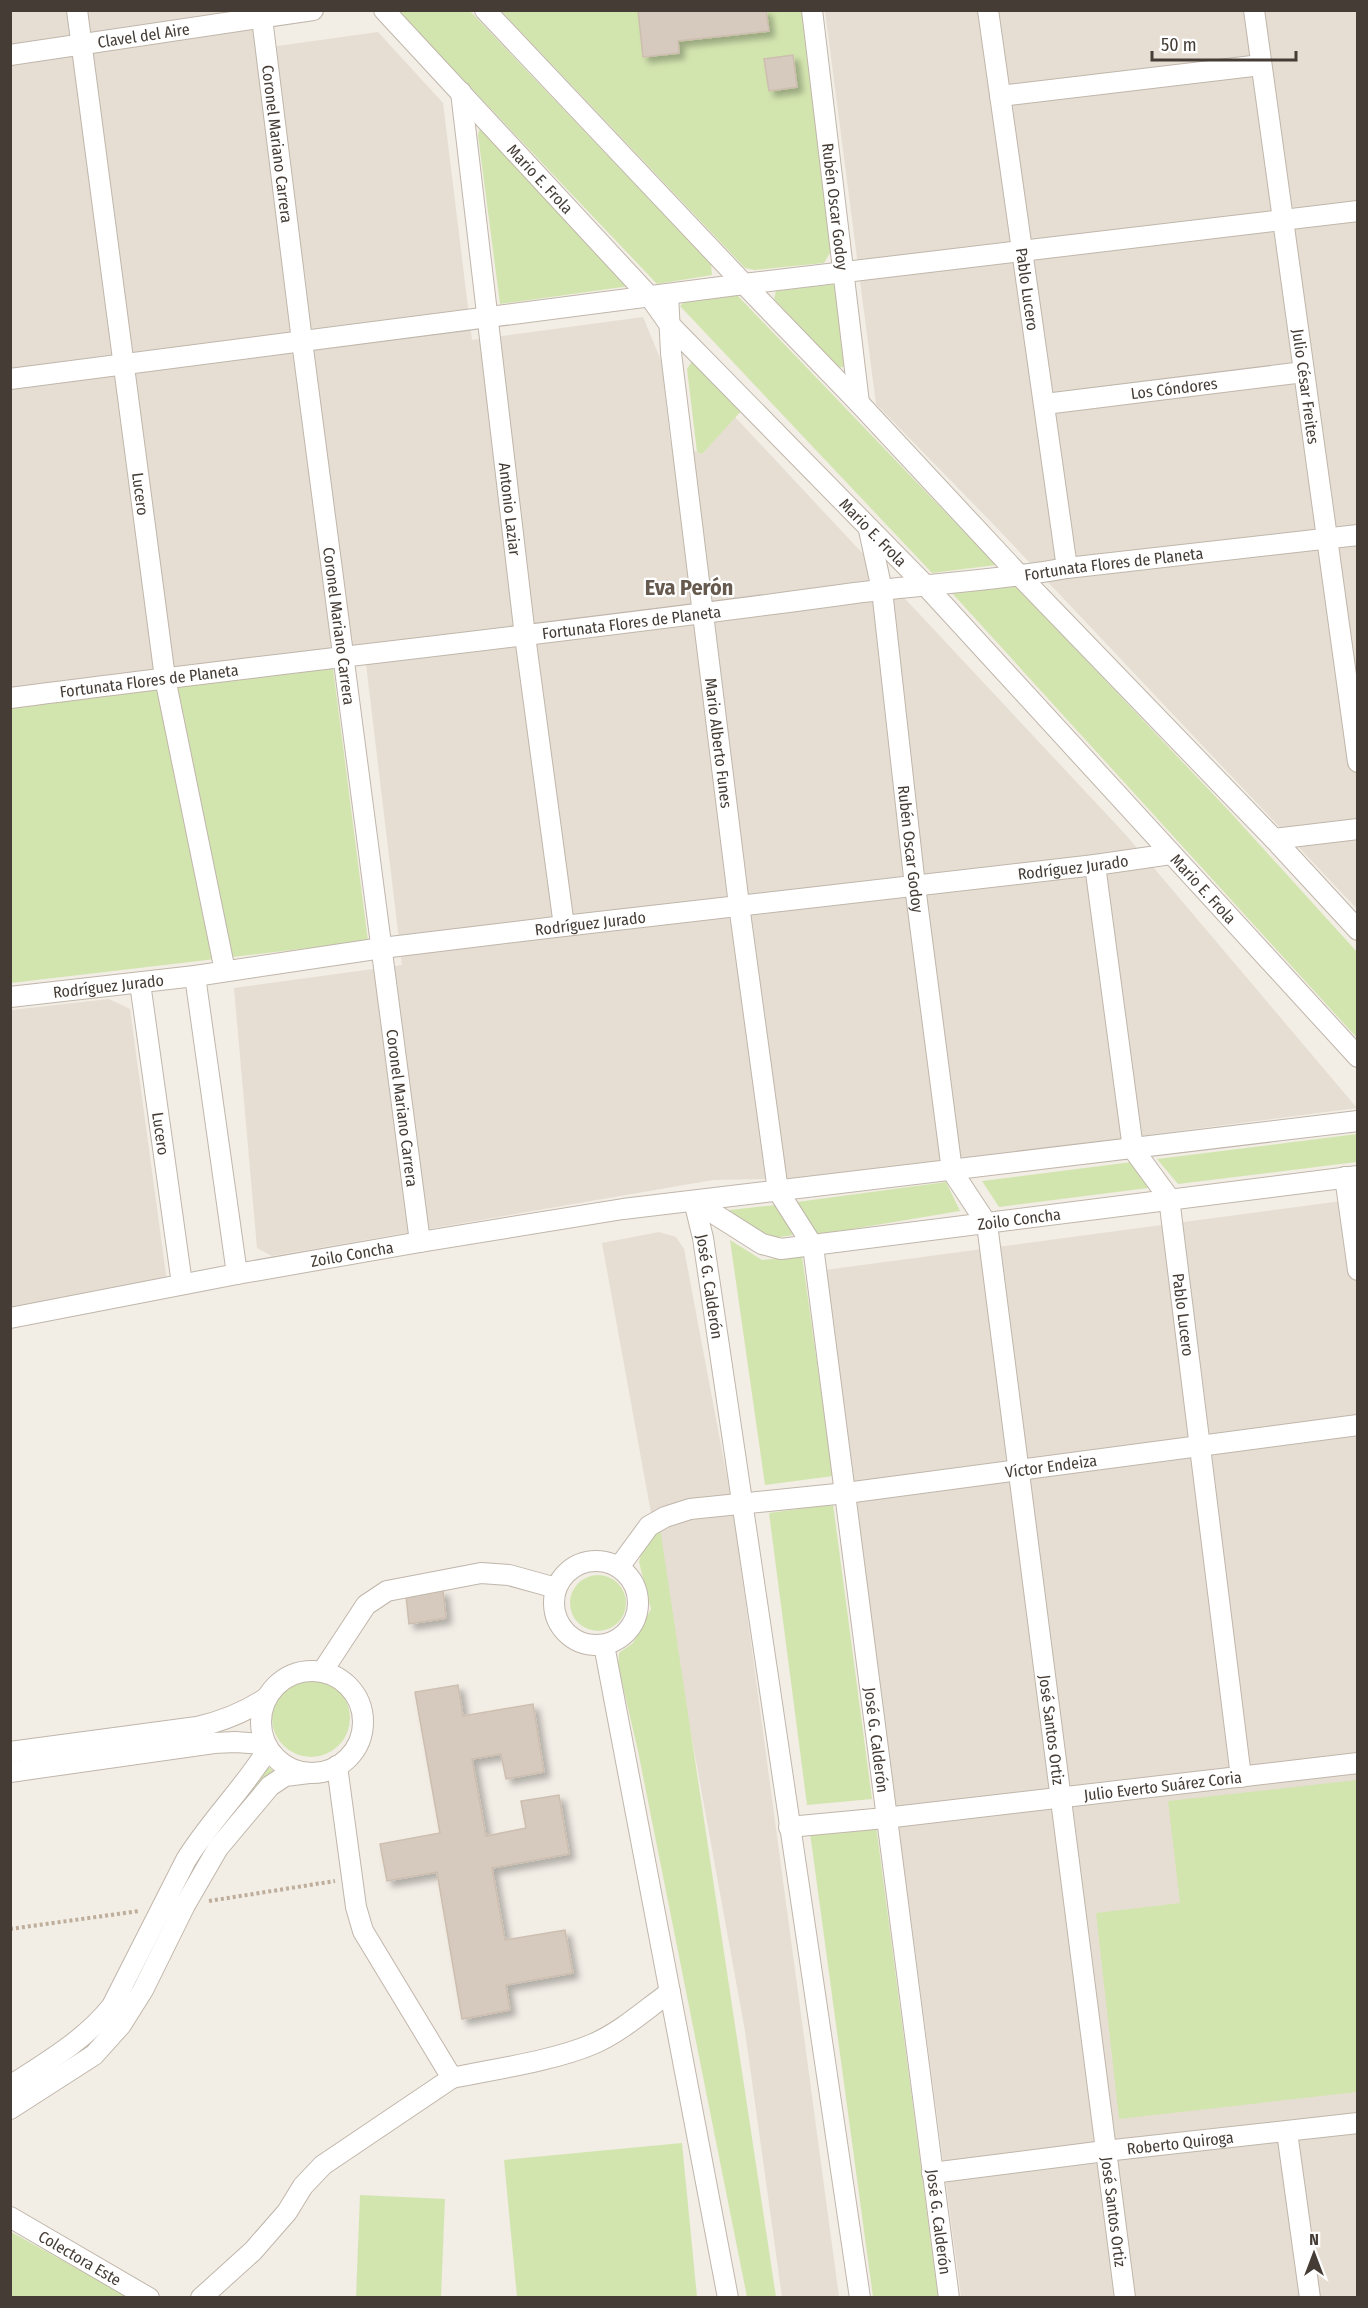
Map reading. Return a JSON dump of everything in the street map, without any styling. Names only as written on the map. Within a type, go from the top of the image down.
[{"type":"street","name":"Lucero","points":[[77,10],[165,678],[225,971]]},
{"type":"street","name":"Clavel del Aire","points":[[10,55],[82,46],[262,14],[313,10]]},
{"type":"street","name":"Mario E. Frola","points":[[384,10],[659,295],[669,324],[927,587],[1358,1057]]},
{"type":"street","points":[[485,10],[859,403],[1021,577],[1274,838],[1358,930]]},
{"type":"street","name":"Rubén Oscar Godoy","points":[[812,10],[859,403]]},
{"type":"street","name":"Pablo Lucero","points":[[988,10],[1067,568]]},
{"type":"street","name":"Julio César Freites","points":[[1254,10],[1358,762]]},
{"type":"street","name":"Coronel Mariano Carrera","points":[[262,14],[302,341],[420,1242]]},
{"type":"street","points":[[1000,96],[1261,65]]},
{"type":"street","name":"Antonio Laziar","points":[[461,92],[525,636],[564,926]]},
{"type":"street","points":[[10,379],[744,284],[1358,211]]},
{"type":"street","name":"Mario Alberto Funes","points":[[669,324],[702,614],[778,1191]]},
{"type":"street","name":"Los Cóndores","points":[[1045,404],[1304,372]]},
{"type":"street","name":"Rubén Oscar Godoy","points":[[869,530],[882,590],[915,886],[952,1171]]},
{"type":"street","name":"Fortunata Flores de Planeta","points":[[10,698],[165,678],[344,659],[882,590],[1021,577],[1067,568],[1358,535]]},
{"type":"street","points":[[1274,838],[1358,829]]},
{"type":"street","name":"Rodríguez Jurado","points":[[10,998],[195,976],[382,948],[1095,865],[1171,854]]},
{"type":"street","name":"Pablo Lucero","points":[[1095,865],[1133,1149],[1169,1198],[1240,1777]]},
{"type":"street","points":[[195,976],[237,1274]]},
{"type":"street","name":"Lucero","points":[[140,983],[182,1284]]},
{"type":"street","name":"Zoilo Concha","points":[[10,1318],[237,1274],[623,1209],[1358,1121]]},
{"type":"street","name":"José Santos Ortiz","points":[[952,1171],[987,1224],[1125,2298]]},
{"type":"street","points":[[1351,1176],[1358,1270]]},
{"type":"street","name":"Zoilo Concha","points":[[694,1202],[762,1244],[781,1249],[1351,1176]]},
{"type":"street","name":"José G. Calderón","points":[[778,1191],[813,1246],[846,1493],[885,1818],[949,2298]]},
{"type":"street","name":"José G. Calderón","points":[[694,1202],[703,1238],[744,1502],[789,1827],[860,2298]]},
{"type":"street","name":"Víctor Endeiza","points":[[620,1567],[649,1526],[665,1517],[690,1509],[846,1493],[1019,1468],[1358,1425]]},
{"type":"street","points":[[596,1560],[620,1567],[636,1586],[639,1599],[634,1623],[626,1634],[604,1645],[579,1642],[568,1635],[560,1625],[554,1607],[556,1588],[562,1577],[571,1568],[596,1560]]},
{"type":"street","points":[[322,1672],[366,1605],[387,1591],[481,1573],[509,1575],[556,1588]]},
{"type":"street","points":[[604,1645],[728,2298]]},
{"type":"street","points":[[10,1752],[196,1727],[222,1721],[246,1711],[266,1698],[284,1679],[309,1671],[322,1672],[336,1677],[349,1687],[357,1699],[362,1714],[362,1729],[357,1744],[349,1756],[337,1766],[319,1772],[285,1776],[270,1786],[218,1848],[121,2025],[94,2055],[10,2109]]},
{"type":"street","points":[[266,1698],[261,1721],[267,1746],[286,1766],[309,1773]]},
{"type":"street","points":[[10,1772],[214,1743],[236,1742],[267,1746]]},
{"type":"street","points":[[10,2086],[74,2043],[97,2024],[112,2006],[186,1860],[198,1841],[251,1776],[267,1746]]},
{"type":"street","name":"Julio Everto Suárez Coria","points":[[789,1827],[1358,1763]]},
{"type":"street","points":[[337,1766],[356,1907],[363,1931],[452,2078]]},
{"type":"street","points":[[201,2298],[253,2251],[287,2212],[303,2186],[323,2165],[452,2078],[563,2054],[592,2044],[617,2031],[670,1992]]},
{"type":"street","name":"Roberto Quiroga","points":[[932,2173],[1358,2123]]},
{"type":"street","points":[[1287,2132],[1310,2298]]},
{"type":"street","name":"Colectora Este","points":[[10,2217],[149,2298]]},
{"type":"shaded area","points":[[10,11],[252,11],[256,49],[378,32],[443,103],[472,340],[643,317],[662,363],[670,440],[702,454],[735,417],[1126,835],[1357,1108],[811,1178],[713,1180],[272,1256],[257,1248],[234,988],[402,965],[364,647],[13,688],[10,672]]},
{"type":"shaded area","points":[[825,11],[1357,11],[1357,909],[995,526],[876,404]]},
{"type":"shaded area","points":[[109,999],[130,1009],[167,1282],[11,1308],[11,1010]]},
{"type":"shaded area","points":[[1357,1199],[1357,2297],[961,2297],[825,1270]]},
{"type":"shaded area","points":[[659,1232],[676,1237],[684,1249],[733,1509],[839,2297],[782,2297],[745,2031],[602,1243]]},
{"type":"green space","points":[[398,11],[470,11],[711,264],[712,275],[657,284]]},
{"type":"green space","points":[[501,11],[802,11],[831,251],[824,263],[755,270],[745,268]]},
{"type":"green space","points":[[480,128],[630,286],[500,304],[478,135]]},
{"type":"green space","points":[[836,284],[846,366],[839,368],[774,299],[776,291]]},
{"type":"green space","points":[[737,295],[996,565],[932,573],[680,306],[685,301]]},
{"type":"green space","points":[[694,358],[744,408],[702,454],[697,452],[687,369]]},
{"type":"green space","points":[[1015,585],[1230,812],[1357,952],[1357,1038],[951,592]]},
{"type":"green space","points":[[333,668],[368,941],[11,983],[10,703]]},
{"type":"green space","points":[[1357,1134],[1357,1162],[1178,1184],[1157,1159]]},
{"type":"green space","points":[[1132,1162],[1148,1188],[999,1207],[982,1181]]},
{"type":"green space","points":[[946,1182],[960,1211],[816,1235],[797,1202]]},
{"type":"green space","points":[[776,1205],[793,1235],[774,1238],[757,1232],[729,1210]]},
{"type":"green space","points":[[730,1240],[762,1260],[802,1256],[833,1476],[765,1485]]},
{"type":"green space","points":[[833,1504],[872,1799],[807,1805],[769,1513]]},
{"type":"green space","points":[[660,1528],[776,2297],[747,2297],[638,1751],[618,1665],[619,1653],[633,1643],[651,1609],[639,1562],[643,1547]]},
{"type":"green space","points":[[593,1575],[603,1575],[618,1583],[624,1592],[626,1603],[624,1614],[618,1623],[603,1631],[593,1631],[582,1626],[575,1619],[570,1608],[570,1598],[575,1587],[582,1580]]},
{"type":"green space","points":[[303,1679],[319,1679],[333,1685],[344,1696],[350,1710],[350,1726],[344,1740],[333,1751],[319,1757],[303,1757],[289,1751],[278,1740],[272,1726],[272,1710],[278,1696],[289,1685]]},
{"type":"green space","points":[[266,1765],[276,1773],[122,2012],[89,2046],[11,2101],[11,2096],[59,2064],[165,1917],[201,1852]]},
{"type":"green space","points":[[1357,1780],[1357,2092],[1119,2119],[1096,1913],[1180,1903],[1168,1801]]},
{"type":"green space","points":[[876,1825],[938,2297],[873,2297],[810,1833]]},
{"type":"green space","points":[[682,2143],[697,2297],[517,2297],[504,2160]]},
{"type":"green space","points":[[360,2195],[445,2199],[441,2297],[356,2297]]},
{"type":"green space","points":[[11,2232],[129,2297],[11,2297]]},
{"type":"building","points":[[638,10],[766,10],[769,31],[678,41],[679,53],[643,57]]},
{"type":"building","points":[[793,55],[797,87],[769,91],[764,59]]},
{"type":"building","points":[[443,1590],[446,1618],[409,1624],[406,1596]]},
{"type":"building","points":[[458,1685],[463,1716],[533,1704],[544,1772],[506,1779],[501,1754],[472,1759],[486,1836],[526,1828],[521,1801],[559,1795],[569,1854],[492,1868],[505,1940],[565,1930],[573,1973],[506,1985],[510,2010],[462,2019],[437,1872],[387,1881],[380,1844],[440,1833],[415,1692]]},
{"type":"district","name":"Eva Perón","points":[[689,587]]}]
